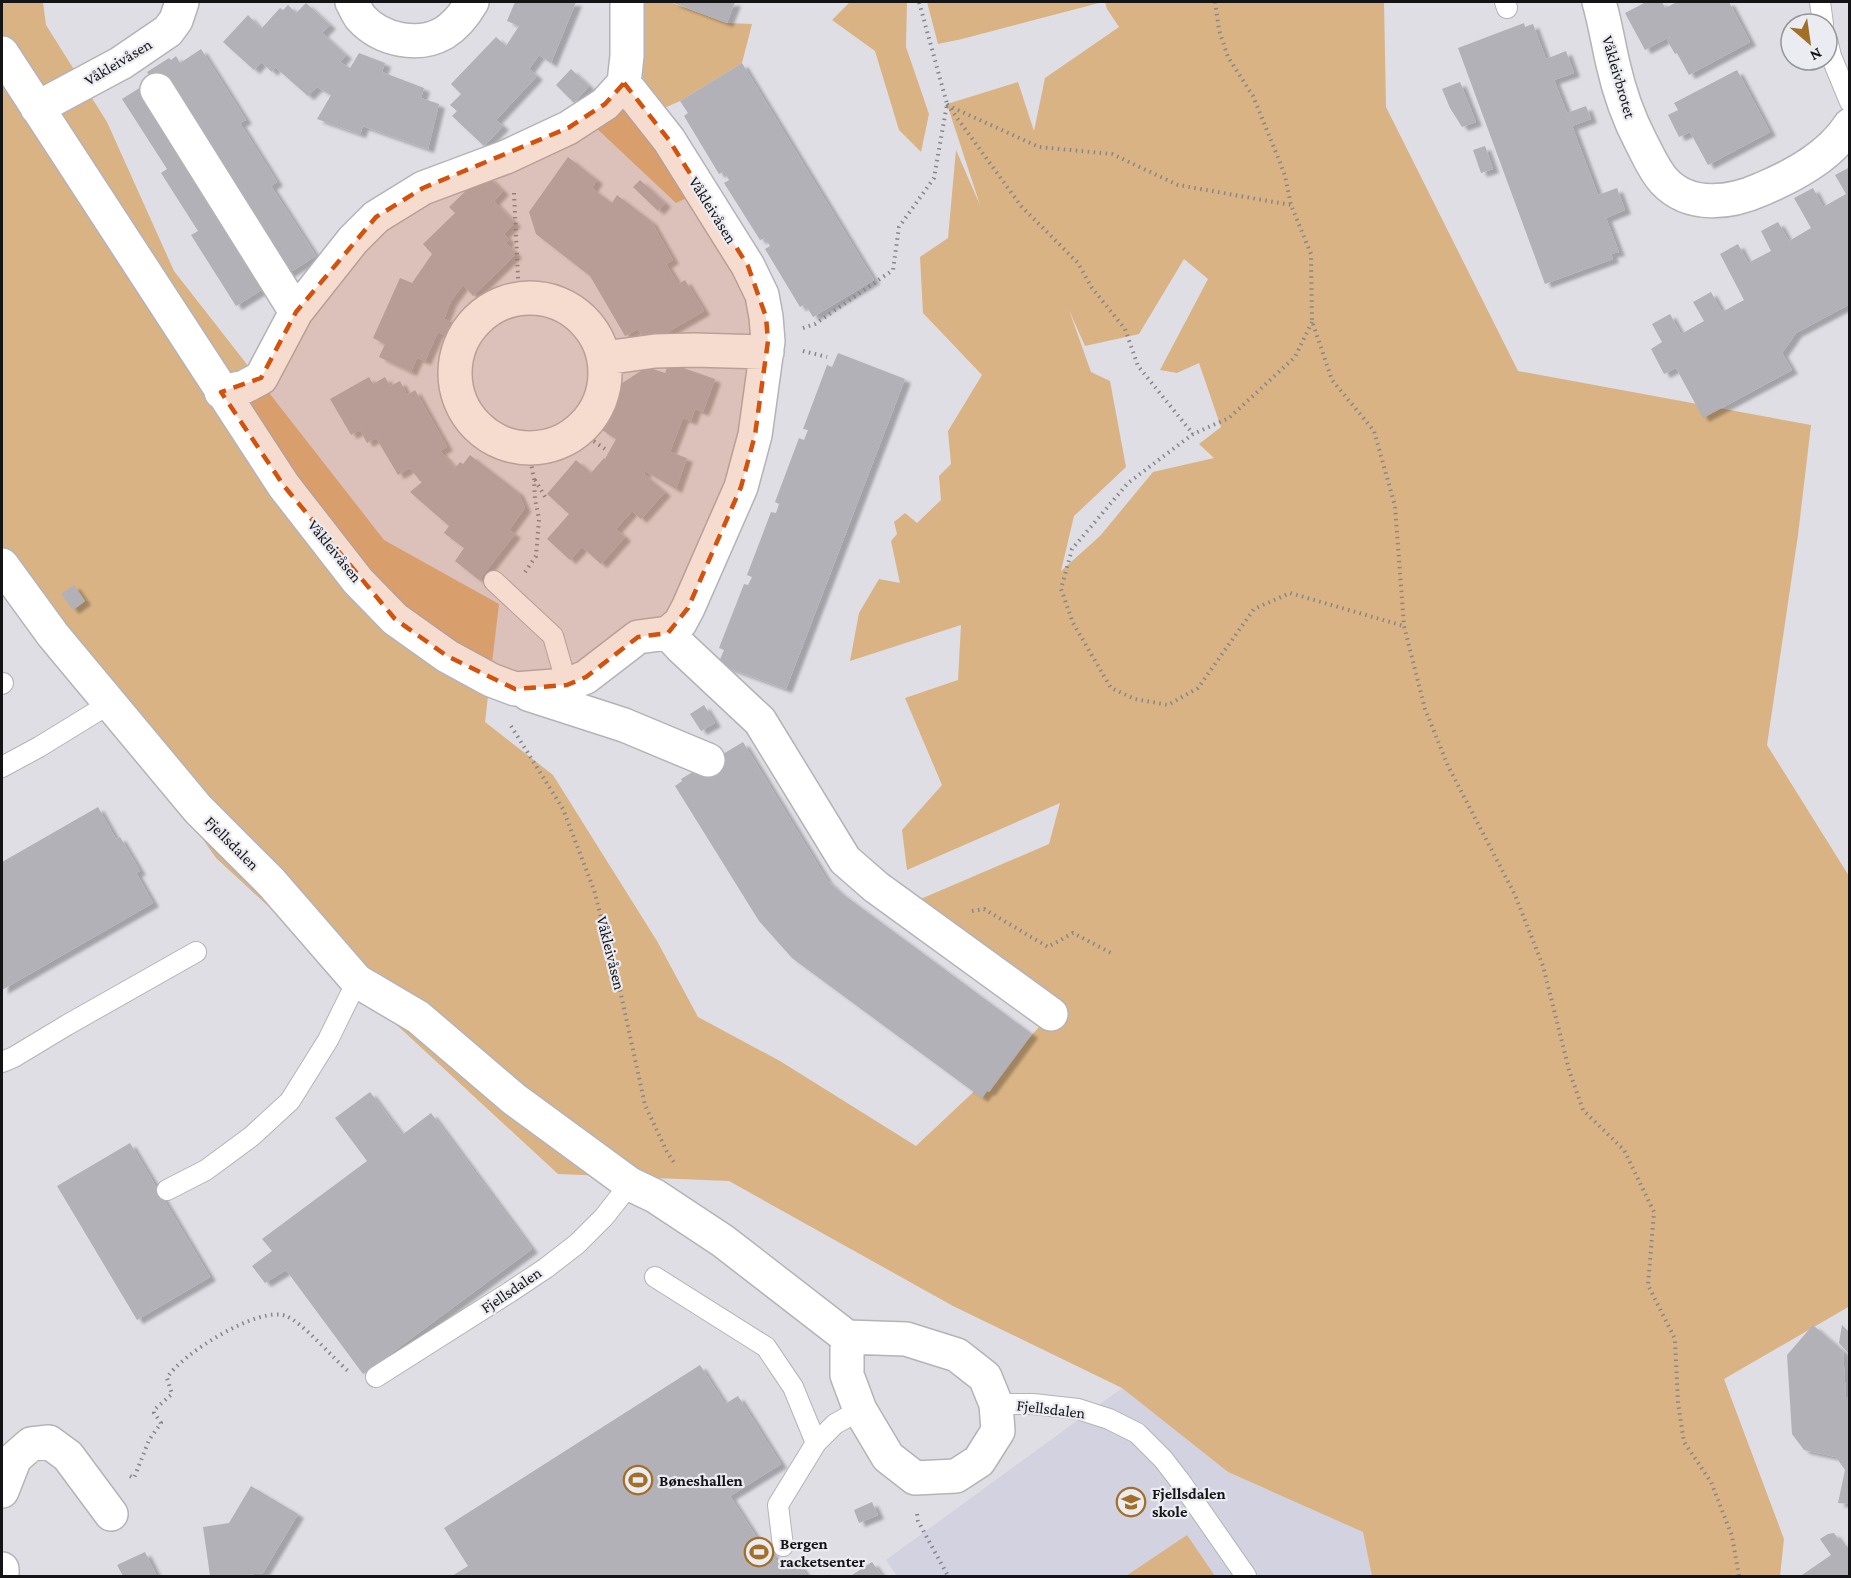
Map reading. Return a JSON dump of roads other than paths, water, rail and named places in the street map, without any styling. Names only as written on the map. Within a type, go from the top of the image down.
[{"type":"street","name":"Våkleivåsen","points":[[37,108],[121,63],[168,31],[176,20],[182,2]]},
{"type":"street","points":[[352,2],[361,18],[379,32],[400,39],[423,40],[443,33],[460,20],[472,2]]},
{"type":"street","points":[[221,392],[244,387],[261,378],[296,312],[353,240],[376,217],[423,188],[512,154],[568,128],[605,104],[624,83],[627,56],[627,2]]},
{"type":"street","name":"Våkleivbrotet","points":[[1599,2],[1624,104],[1652,162],[1665,182],[1681,193],[1697,200],[1721,202],[1750,195],[1789,177],[1822,155],[1850,124]]},
{"type":"street","name":"Våkleivåsen","points":[[2,53],[284,486],[358,581],[395,619],[447,656],[491,680],[624,725],[708,760]]},
{"type":"street","name":"Våkleivåsen","points":[[515,689],[567,685],[586,677],[638,637],[668,633],[680,623],[741,487],[755,435],[767,346],[766,317],[762,295],[748,266],[669,140],[624,83]]},
{"type":"street","points":[[157,90],[296,312]]},
{"type":"street","points":[[519,297],[538,297],[557,302],[574,311],[589,324],[599,340],[605,358],[606,378],[602,398],[593,416],[592,440],[564,441],[546,447],[531,464],[482,431],[466,412],[456,390],[455,364],[461,341],[475,320],[495,305],[519,297]]},
{"type":"street","points":[[605,358],[655,351],[767,346]]},
{"type":"street","name":"Fjellsdalen","points":[[2,565],[53,635],[198,809],[271,882],[357,981],[418,1017],[514,1099],[630,1184],[655,1196],[723,1241],[847,1337],[906,1339],[957,1355],[985,1377],[996,1404],[998,1431],[979,1461],[956,1476],[915,1478],[888,1457],[860,1410]]},
{"type":"street","points":[[668,633],[760,721],[845,860],[876,887],[1051,1014]]},
{"type":"street","points":[[847,1337],[847,1375],[860,1410]]},
{"type":"street","points":[[2,1491],[15,1458],[31,1444],[49,1442],[68,1456],[111,1514]]},
{"type":"street","points":[[2,1569],[3,1576]]},
{"type":"lane","points":[[1838,72],[1850,102]]},
{"type":"lane","points":[[501,587],[554,636],[567,685]]},
{"type":"lane","points":[[2,767],[109,704]]},
{"type":"lane","points":[[2,1062],[196,952]]},
{"type":"lane","points":[[167,1190],[206,1170],[252,1136],[290,1101],[328,1040],[357,981]]},
{"type":"lane","name":"Fjellsdalen","points":[[376,1377],[546,1268],[577,1244],[604,1217],[630,1184]]},
{"type":"lane","points":[[655,1277],[766,1347],[792,1387],[816,1443]]},
{"type":"lane","name":"Fjellsdalen","points":[[996,1404],[1033,1404],[1078,1409],[1109,1419],[1137,1433],[1163,1459],[1180,1481],[1246,1576]]},
{"type":"lane","points":[[783,1546],[778,1505],[816,1443],[835,1424],[860,1410]]},
{"type":"place","name":"Bøneshallen","points":[[638,1480]]},
{"type":"place","name":"Fjellsdalen skole","points":[[1131,1502]]},
{"type":"place","name":"Bergen racketsenter","points":[[759,1552]]}]
